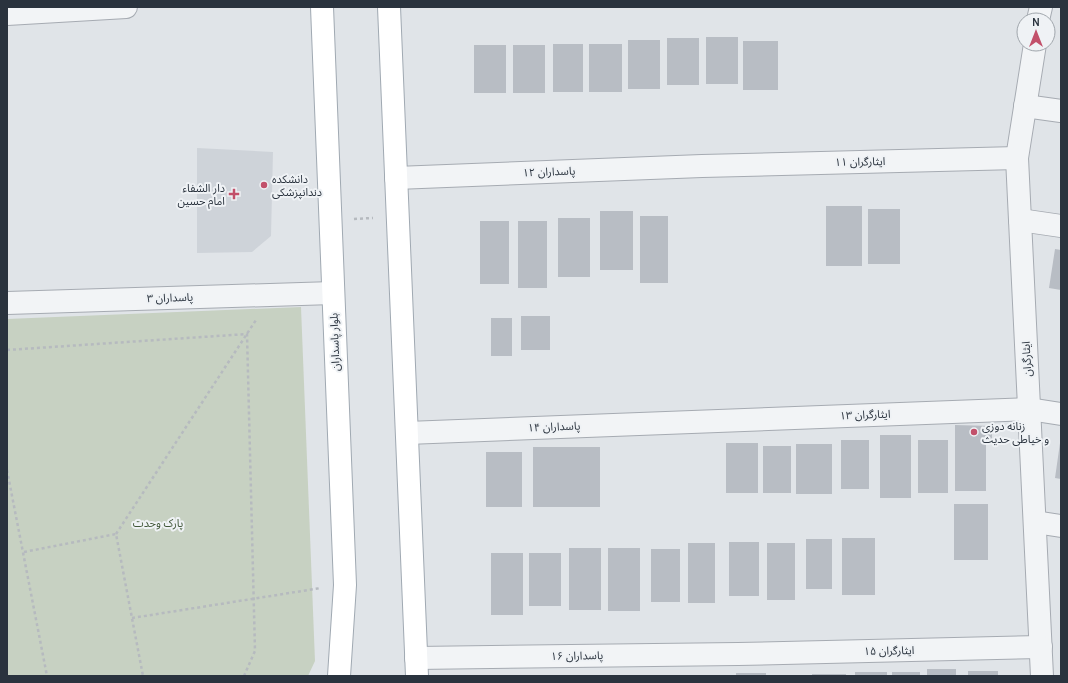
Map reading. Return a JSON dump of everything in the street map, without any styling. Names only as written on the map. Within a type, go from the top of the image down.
[{"type":"main road","name":"بلوار پاسداران","points":[[322,7],[345,585],[339,675]]},
{"type":"main road","points":[[389,7],[417,670]]},
{"type":"street","points":[[7,14],[126,7]]},
{"type":"street","name":"ایثارگران","points":[[1034,52],[1017,158],[1042,676]]},
{"type":"street","points":[[1025,106],[1061,111]]},
{"type":"street","name":"ایثارگران ۱۱","points":[[702,166],[1017,158]]},
{"type":"street","name":"پاسداران ۱۲","points":[[396,178],[702,166]]},
{"type":"street","points":[[1020,220],[1061,226]]},
{"type":"street","name":"پاسداران ۳","points":[[7,303],[333,293]]},
{"type":"street","name":"ایثارگران ۱۳","points":[[701,422],[1029,409],[1061,414]]},
{"type":"street","name":"پاسداران ۱۴","points":[[407,433],[701,422]]},
{"type":"street","points":[[1035,522],[1061,526]]},
{"type":"street","name":"ایثارگران ۱۵","points":[[738,654],[1041,647]]},
{"type":"street","name":"پاسداران ۱۶","points":[[417,670],[738,654]]},
{"type":"path","points":[[330,220],[398,218]]},
{"type":"path","points":[[143,676],[116,534],[272,294]]},
{"type":"path","points":[[7,350],[247,334]]},
{"type":"path","points":[[244,676],[255,651],[247,334]]},
{"type":"path","points":[[7,470],[47,676]]},
{"type":"path","points":[[24,552],[116,534]]},
{"type":"path","points":[[132,618],[345,585]]},
{"type":"shaded area","name":"دار الشفاء امام حسین","points":[[197,148],[273,152],[271,236],[252,252],[197,253]]},
{"type":"green space","name":"پارک وحدت","points":[[301,307],[315,661],[308,676],[7,676],[7,319]]},
{"type":"building","points":[[706,37],[738,37],[738,84],[706,84]]},
{"type":"building","points":[[667,38],[699,38],[699,85],[667,85]]},
{"type":"building","points":[[628,40],[660,40],[660,89],[628,89]]},
{"type":"building","points":[[743,41],[778,41],[778,90],[743,90]]},
{"type":"building","points":[[553,44],[583,44],[583,92],[553,92]]},
{"type":"building","points":[[589,44],[622,44],[622,92],[589,92]]},
{"type":"building","points":[[474,45],[506,45],[506,93],[474,93]]},
{"type":"building","points":[[513,45],[545,45],[545,93],[513,93]]},
{"type":"building","points":[[826,206],[862,206],[862,266],[826,266]]},
{"type":"building","points":[[868,209],[900,209],[900,264],[868,264]]},
{"type":"building","points":[[600,211],[633,211],[633,270],[600,270]]},
{"type":"building","points":[[640,216],[668,216],[668,283],[640,283]]},
{"type":"building","points":[[558,218],[590,218],[590,277],[558,277]]},
{"type":"building","points":[[480,221],[509,221],[509,284],[480,284]]},
{"type":"building","points":[[518,221],[547,221],[547,288],[518,288]]},
{"type":"building","points":[[1055,249],[1061,250],[1061,290],[1049,288]]},
{"type":"building","points":[[521,316],[550,316],[550,350],[521,350]]},
{"type":"building","points":[[491,318],[512,318],[512,356],[491,356]]},
{"type":"building","points":[[955,425],[992,426],[992,440],[986,440],[986,491],[955,491]]},
{"type":"building","points":[[880,435],[911,435],[911,498],[880,498]]},
{"type":"building","points":[[841,440],[869,440],[869,489],[841,489]]},
{"type":"building","points":[[918,440],[948,440],[948,493],[918,493]]},
{"type":"building","points":[[726,443],[758,443],[758,493],[726,493]]},
{"type":"building","points":[[1061,443],[1061,479],[1055,478]]},
{"type":"building","points":[[796,444],[832,444],[832,494],[796,494]]},
{"type":"building","points":[[763,446],[791,446],[791,493],[763,493]]},
{"type":"building","points":[[533,447],[600,447],[600,507],[533,507]]},
{"type":"building","points":[[486,452],[522,452],[522,507],[486,507]]},
{"type":"building","points":[[954,504],[988,504],[988,560],[954,560]]},
{"type":"building","points":[[842,538],[875,538],[875,595],[842,595]]},
{"type":"building","points":[[806,539],[832,539],[832,589],[806,589]]},
{"type":"building","points":[[729,542],[759,542],[759,596],[729,596]]},
{"type":"building","points":[[688,543],[715,543],[715,603],[688,603]]},
{"type":"building","points":[[767,543],[795,543],[795,600],[767,600]]},
{"type":"building","points":[[569,548],[601,548],[601,610],[569,610]]},
{"type":"building","points":[[608,548],[640,548],[640,611],[608,611]]},
{"type":"building","points":[[651,549],[680,549],[680,602],[651,602]]},
{"type":"building","points":[[491,553],[523,553],[523,615],[491,615]]},
{"type":"building","points":[[529,553],[561,553],[561,606],[529,606]]},
{"type":"building","points":[[927,669],[956,669],[956,676],[927,676]]},
{"type":"building","points":[[968,671],[998,671],[998,676],[968,676]]},
{"type":"building","points":[[855,672],[887,672],[887,676],[855,676]]},
{"type":"building","points":[[892,672],[920,672],[920,676],[892,676]]},
{"type":"building","points":[[736,673],[766,673],[766,676],[736,676]]},
{"type":"building","points":[[812,674],[846,674],[846,676],[812,676]]},
{"type":"place","name":"دانشکده دندانپزشکی","points":[[264,185]]},
{"type":"place","name":"دار الشفاء امام حسین","points":[[234,194]]},
{"type":"place","name":"زنانه دوزی و خیاطی حدیث","points":[[974,432]]}]
